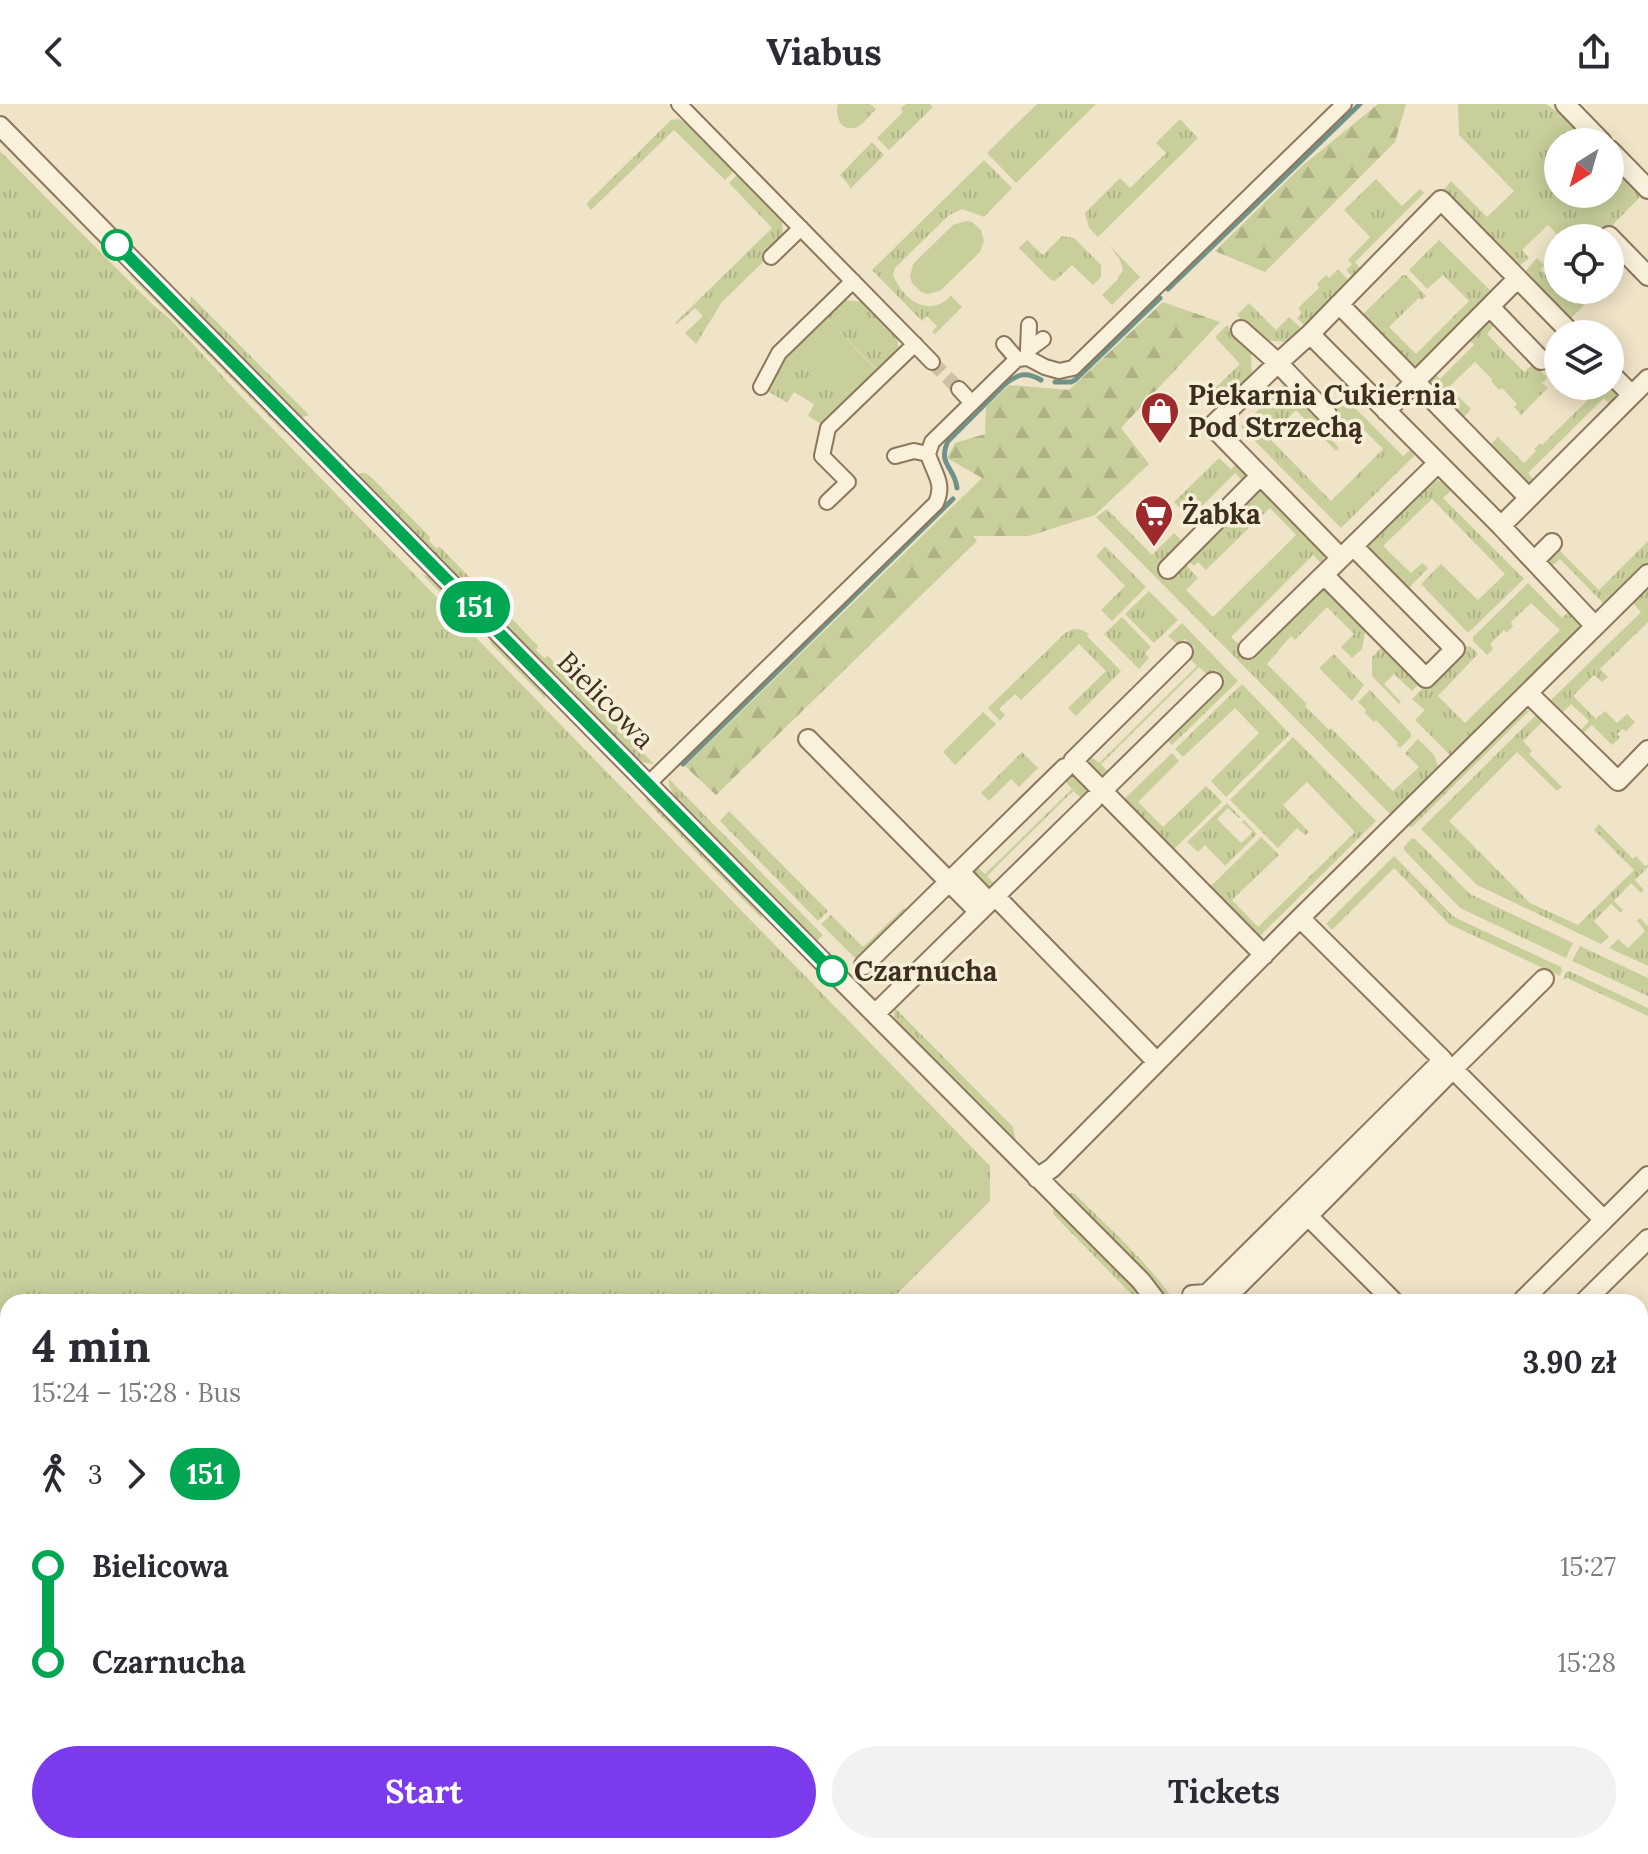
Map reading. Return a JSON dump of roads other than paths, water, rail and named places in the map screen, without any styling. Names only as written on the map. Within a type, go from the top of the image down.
[{"type":"street","points":[[679,104],[932,362]]},
{"type":"street","points":[[1004,344],[1045,367],[1059,371],[1073,368],[1344,104]]},
{"type":"street","points":[[1565,104],[1588,128]]},
{"type":"street","name":"Bielicowa","points":[[0,126],[1037,1178]]},
{"type":"street","points":[[1624,164],[1648,189]]},
{"type":"street","points":[[1324,575],[1426,678],[1455,649],[1260,476],[1212,426],[1310,334],[1441,200],[1558,320]]},
{"type":"street","points":[[771,257],[801,228]]},
{"type":"street","points":[[1624,251],[1648,276]]},
{"type":"street","points":[[1386,411],[1517,279]]},
{"type":"street","points":[[761,387],[779,353],[853,281]]},
{"type":"street","points":[[1339,304],[1529,498]]},
{"type":"street","points":[[1490,307],[1541,360]]},
{"type":"street","points":[[1024,356],[1029,325]]},
{"type":"street","points":[[1241,330],[1327,414]]},
{"type":"street","points":[[1310,334],[1501,526],[1595,626]]},
{"type":"street","points":[[649,783],[936,503],[941,492],[928,454],[932,442],[1043,339]]},
{"type":"street","points":[[827,502],[848,482],[822,456],[828,428],[915,344]]},
{"type":"street","points":[[959,389],[972,403]]},
{"type":"street","points":[[1501,526],[1641,392]]},
{"type":"street","points":[[895,456],[914,451],[928,454]]},
{"type":"street","points":[[1248,649],[1438,463]]},
{"type":"street","points":[[1168,569],[1260,476]]},
{"type":"street","points":[[1534,561],[1552,543]]},
{"type":"street","points":[[1151,1294],[1037,1178],[1052,1168],[1648,574]]},
{"type":"street","points":[[1183,652],[1073,761],[1098,795],[1264,955]]},
{"type":"street","points":[[875,1014],[1213,682]]},
{"type":"street","points":[[1528,693],[1618,781],[1648,750]]},
{"type":"street","points":[[808,739],[1157,1062]]},
{"type":"street","points":[[864,965],[913,909],[955,877],[1065,768]]},
{"type":"street","points":[[1207,1294],[1443,1060],[1300,918]]},
{"type":"street","points":[[1230,1294],[1544,979]]},
{"type":"street","points":[[1453,1069],[1604,1220]]},
{"type":"street","points":[[1530,1294],[1648,1176]]},
{"type":"street","points":[[1308,1216],[1386,1294]]},
{"type":"street","points":[[1592,1294],[1648,1239]]},
{"type":"waterway","points":[[1168,289],[1360,104]]},
{"type":"waterway","points":[[1055,382],[1075,380],[1160,298]]},
{"type":"waterway","points":[[957,488],[944,456],[948,441],[1005,384],[1026,375],[1041,380]]},
{"type":"waterway","points":[[683,764],[953,499]]},
{"type":"tunnel","points":[[932,362],[959,389]]},
{"type":"place","name":"Piekarnia Cukiernia Pod Strzechą","points":[[1160,445]]},
{"type":"place","name":"Żabka","points":[[1154,548]]},
{"type":"place","name":"Czarnucha","points":[[832,971]]}]
